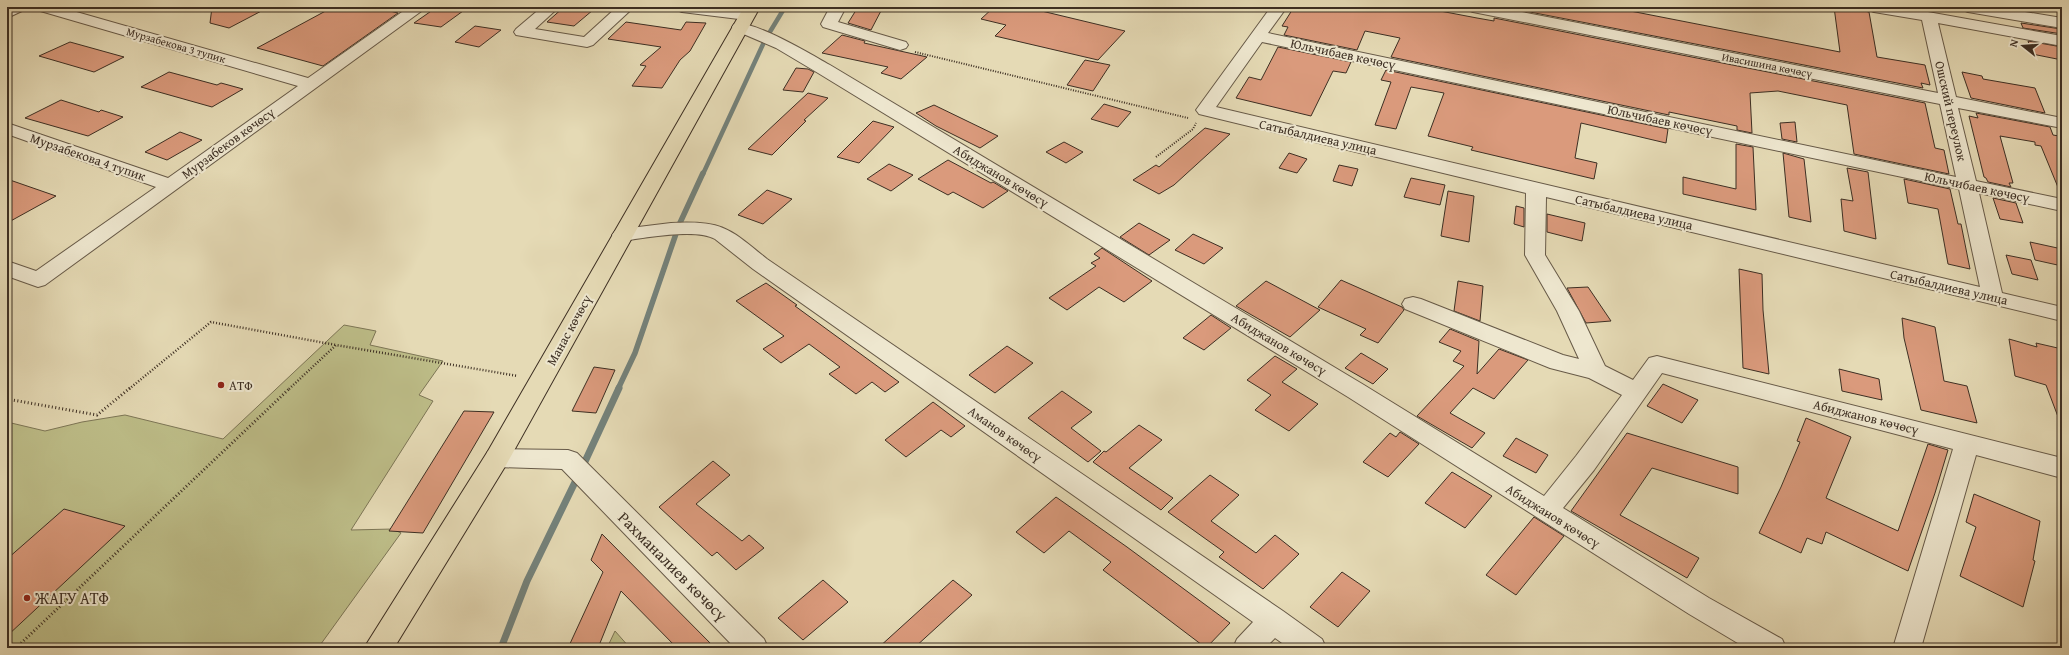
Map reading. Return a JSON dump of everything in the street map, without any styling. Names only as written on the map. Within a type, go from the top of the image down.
[{"type":"main road","name":"Манас көчөсү","points":[[378,648],[497,458],[622,235],[748,20]]},
{"type":"street","points":[[7,13],[19,7]]},
{"type":"street","name":"Мурзабекова 3 тупик","points":[[42,7],[310,84]]},
{"type":"street","name":"Мурзабеков көчөсү","points":[[7,268],[38,280],[419,7]]},
{"type":"street","points":[[551,7],[522,32],[586,42],[626,7]]},
{"type":"street","name":"Абиджанов көчөсү","points":[[682,7],[748,20],[782,45],[1356,390],[1699,606],[1772,648]]},
{"type":"street","points":[[838,7],[829,24],[900,45]]},
{"type":"street","points":[[1201,115],[1279,7]]},
{"type":"street","name":"Ивасишина көчөсү","points":[[1473,7],[2062,123]]},
{"type":"street","points":[[1874,7],[2062,40]]},
{"type":"street","points":[[1968,7],[2062,23]]},
{"type":"street","name":"Ошский переулок","points":[[1929,17],[1994,298]]},
{"type":"street","name":"Юльчибаев көчөсү","points":[[1258,36],[2062,205]]},
{"type":"street","name":"Сатыбалдиева улица","points":[[1201,115],[1536,189],[2062,314]]},
{"type":"street","name":"Мурзабекова 4 тупик","points":[[7,128],[169,185]]},
{"type":"street","points":[[1536,189],[1535,255],[1568,311],[1596,371]]},
{"type":"street","name":"Аманов көчөсү","points":[[622,235],[667,230],[694,229],[718,233],[1312,648]]},
{"type":"street","points":[[1412,304],[1558,362],[1596,371],[1637,392],[1585,463],[1546,511]]},
{"type":"street","name":"Абиджанов көчөсү","points":[[1637,392],[1657,364],[2062,468]]},
{"type":"street","points":[[1907,648],[1967,443]]},
{"type":"street","name":"Рахманалиев көчөсү","points":[[497,458],[568,460],[754,648]]},
{"type":"street","points":[[1247,648],[1273,620]]},
{"type":"path","points":[[900,45],[914,52],[1201,115],[1193,129],[1156,157]]},
{"type":"path","points":[[7,400],[15,399],[97,415],[211,322],[524,377]]},
{"type":"path","points":[[16,648],[336,345]]},
{"type":"green space","points":[[344,325],[376,331],[370,345],[443,361],[419,395],[433,401],[351,530],[393,529],[401,533],[318,648],[7,648],[7,422],[45,431],[82,422],[125,415],[223,439]]},
{"type":"green space","points":[[615,631],[630,648],[607,648]]},
{"type":"building","points":[[212,7],[269,7],[229,28],[210,23]]},
{"type":"building","points":[[333,7],[374,7],[398,13],[323,66],[257,48]]},
{"type":"building","points":[[437,7],[463,11],[441,27],[414,23]]},
{"type":"building","points":[[564,7],[593,10],[574,26],[547,22]]},
{"type":"building","points":[[858,7],[883,7],[871,30],[848,23]]},
{"type":"building","points":[[994,7],[1025,7],[1125,31],[1098,60],[995,36],[1006,25],[981,19]]},
{"type":"building","points":[[1294,7],[1419,7],[1494,21],[1494,18],[1925,103],[1935,148],[1944,150],[1949,174],[1854,154],[1847,105],[1778,91],[1750,93],[1752,133],[1737,130],[1737,126],[1669,112],[1669,115],[1391,57],[1400,38],[1365,31],[1357,50],[1284,35],[1288,27],[1282,26]]},
{"type":"building","points":[[1504,7],[1610,7],[1840,52],[1834,7],[1843,7],[1869,12],[1877,57],[1925,65],[1930,85],[1921,83],[1923,88]]},
{"type":"building","points":[[626,22],[681,30],[686,22],[706,23],[690,51],[680,60],[662,88],[632,86],[646,66],[640,65],[661,47],[608,39]]},
{"type":"building","points":[[2021,23],[2061,29],[2062,34],[2023,28]]},
{"type":"building","points":[[475,26],[501,30],[479,47],[455,42]]},
{"type":"building","points":[[842,35],[865,41],[864,43],[927,57],[901,79],[881,73],[888,67],[822,53]]},
{"type":"building","points":[[2028,41],[2062,47],[2062,60],[2032,54]]},
{"type":"building","points":[[70,42],[124,57],[94,72],[39,56]]},
{"type":"building","points":[[1278,47],[1351,62],[1346,73],[1333,71],[1311,116],[1236,98],[1249,77],[1261,80]]},
{"type":"building","points":[[1085,60],[1110,65],[1093,91],[1067,85]]},
{"type":"building","points":[[796,68],[808,69],[814,72],[803,92],[783,90]]},
{"type":"building","points":[[1386,70],[1668,129],[1666,143],[1581,123],[1575,158],[1597,163],[1594,179],[1471,150],[1473,147],[1428,136],[1444,93],[1411,87],[1396,129],[1375,125],[1391,82],[1381,80]]},
{"type":"building","points":[[169,72],[217,85],[221,83],[243,89],[212,107],[141,87]]},
{"type":"building","points":[[1962,72],[1982,76],[1983,79],[2035,88],[2045,113],[1971,98]]},
{"type":"building","points":[[808,93],[828,98],[804,120],[806,121],[772,155],[748,149]]},
{"type":"building","points":[[61,100],[99,112],[101,110],[123,117],[88,136],[25,118]]},
{"type":"building","points":[[1104,104],[1131,112],[1118,127],[1091,119]]},
{"type":"building","points":[[934,105],[998,136],[980,148],[936,126],[916,113]]},
{"type":"building","points":[[1976,113],[2050,127],[2053,135],[2059,136],[2062,144],[2062,197],[2041,146],[2035,145],[2035,142],[2000,136],[2013,183],[2009,183],[2011,187],[1988,182],[1984,177],[1969,116],[1978,118]]},
{"type":"building","points":[[873,121],[894,127],[859,163],[837,157]]},
{"type":"building","points":[[1795,122],[1797,142],[1782,139],[1780,123]]},
{"type":"building","points":[[1205,128],[1230,134],[1174,185],[1159,194],[1133,180],[1156,165],[1159,167]]},
{"type":"building","points":[[180,132],[202,140],[167,160],[145,152]]},
{"type":"building","points":[[1064,142],[1083,152],[1066,163],[1046,152]]},
{"type":"building","points":[[1736,144],[1753,147],[1756,210],[1683,194],[1683,177],[1736,189]]},
{"type":"building","points":[[1289,153],[1307,159],[1297,173],[1279,168]]},
{"type":"building","points":[[1783,153],[1804,159],[1811,222],[1789,217]]},
{"type":"building","points":[[948,160],[1008,191],[983,208],[953,192],[948,195],[918,179]]},
{"type":"building","points":[[889,164],[913,175],[891,191],[867,179]]},
{"type":"building","points":[[1339,165],[1358,169],[1352,186],[1333,181]]},
{"type":"building","points":[[1847,168],[1868,172],[1876,239],[1844,231],[1841,199],[1853,201]]},
{"type":"building","points":[[1411,178],[1445,185],[1440,205],[1404,197]]},
{"type":"building","points":[[7,179],[56,196],[7,223]]},
{"type":"building","points":[[1904,179],[1950,189],[1958,224],[1961,224],[1970,269],[1948,264],[1938,209],[1908,203]]},
{"type":"building","points":[[767,190],[792,199],[763,224],[738,215]]},
{"type":"building","points":[[1448,191],[1474,196],[1469,242],[1441,236]]},
{"type":"building","points":[[1993,198],[2016,203],[2023,223],[2000,219]]},
{"type":"building","points":[[1516,206],[1524,208],[1524,227],[1514,224]]},
{"type":"building","points":[[1547,214],[1585,223],[1582,241],[1547,232]]},
{"type":"building","points":[[1139,223],[1170,240],[1149,255],[1120,237]]},
{"type":"building","points":[[1193,234],[1223,248],[1204,264],[1175,250]]},
{"type":"building","points":[[2030,242],[2062,249],[2062,266],[2035,260]]},
{"type":"building","points":[[1102,248],[1152,281],[1124,302],[1099,287],[1067,310],[1049,298],[1096,266],[1091,263],[1100,258],[1094,254]]},
{"type":"building","points":[[2006,255],[2031,260],[2038,280],[2012,274]]},
{"type":"building","points":[[1739,269],[1762,274],[1763,310],[1769,374],[1743,368]]},
{"type":"building","points":[[1341,280],[1402,307],[1404,310],[1378,343],[1360,335],[1366,329],[1318,307]]},
{"type":"building","points":[[1266,281],[1320,310],[1290,337],[1236,306]]},
{"type":"building","points":[[1458,281],[1483,286],[1480,321],[1454,311]]},
{"type":"building","points":[[766,283],[899,382],[885,392],[872,382],[856,394],[829,374],[840,367],[809,344],[781,363],[763,349],[784,336],[736,301]]},
{"type":"building","points":[[1588,287],[1611,321],[1586,323],[1567,288]]},
{"type":"building","points":[[1211,315],[1231,328],[1204,350],[1183,338]]},
{"type":"building","points":[[1902,318],[1935,327],[1944,381],[1967,386],[1977,423],[1921,410],[1904,338]]},
{"type":"building","points":[[1450,329],[1479,341],[1477,374],[1499,349],[1528,360],[1494,399],[1473,388],[1450,413],[1485,433],[1472,448],[1417,416],[1464,366],[1453,361],[1461,351],[1439,342]]},
{"type":"building","points":[[2009,339],[2037,347],[2036,343],[2062,349],[2062,421],[2060,422],[2046,385],[2015,376]]},
{"type":"building","points":[[1007,346],[1033,363],[995,393],[969,375]]},
{"type":"building","points":[[1361,353],[1388,369],[1373,384],[1345,368]]},
{"type":"building","points":[[1275,356],[1297,369],[1282,382],[1318,404],[1289,431],[1255,410],[1271,395],[1247,380]]},
{"type":"building","points":[[594,367],[615,370],[596,413],[572,411]]},
{"type":"building","points":[[1839,369],[1879,379],[1882,400],[1842,391]]},
{"type":"building","points":[[1663,384],[1698,400],[1682,423],[1647,406]]},
{"type":"building","points":[[1062,391],[1092,412],[1071,428],[1101,451],[1088,462],[1028,418]]},
{"type":"building","points":[[933,402],[965,426],[951,437],[941,430],[906,457],[885,440]]},
{"type":"building","points":[[464,411],[494,412],[423,533],[389,531]]},
{"type":"building","points":[[1806,418],[1851,437],[1826,498],[1898,531],[1928,444],[1948,450],[1908,571],[1826,532],[1822,544],[1807,538],[1801,553],[1759,533],[1800,442],[1797,441]]},
{"type":"building","points":[[1139,425],[1162,440],[1129,468],[1173,498],[1161,510],[1093,462],[1104,451],[1106,452]]},
{"type":"building","points":[[1400,432],[1419,444],[1388,477],[1363,462],[1390,433],[1396,437]]},
{"type":"building","points":[[1627,433],[1738,467],[1738,494],[1652,468],[1620,515],[1699,558],[1687,578],[1571,511]]},
{"type":"building","points":[[1516,438],[1548,455],[1536,473],[1503,456]]},
{"type":"building","points":[[713,461],[730,475],[696,504],[742,541],[749,535],[764,548],[736,570],[717,552],[712,556],[659,507]]},
{"type":"building","points":[[1452,472],[1492,496],[1465,528],[1425,503]]},
{"type":"building","points":[[1210,475],[1239,495],[1211,521],[1256,553],[1275,535],[1299,554],[1263,589],[1219,557],[1224,552],[1168,512]]},
{"type":"building","points":[[1974,494],[2040,521],[2033,560],[2035,561],[2023,607],[1960,576],[1976,527],[1966,522]]},
{"type":"building","points":[[1056,497],[1230,623],[1206,648],[1103,570],[1111,562],[1069,531],[1044,553],[1016,532]]},
{"type":"building","name":"ЖАГУ АТФ","points":[[64,509],[125,526],[7,636],[7,559]]},
{"type":"building","points":[[1534,517],[1564,536],[1516,595],[1486,575]]},
{"type":"building","points":[[602,534],[715,648],[677,648],[621,591],[598,648],[568,648],[603,572],[591,560]]},
{"type":"building","points":[[1342,572],[1370,591],[1338,627],[1310,607]]},
{"type":"building","points":[[823,580],[848,602],[803,640],[778,618]]},
{"type":"building","points":[[953,580],[972,595],[914,648],[878,648]]},
{"type":"waterway","points":[[703,174],[765,40],[785,7]]},
{"type":"waterway","points":[[618,389],[635,353],[679,225],[703,173]]},
{"type":"waterway","points":[[582,468],[619,388]]},
{"type":"waterway","points":[[501,648],[527,581],[578,476]]},
{"type":"place","name":"АТФ","points":[[221,385]]},
{"type":"place","name":"ЖАГУ АТФ","points":[[27,598]]}]
